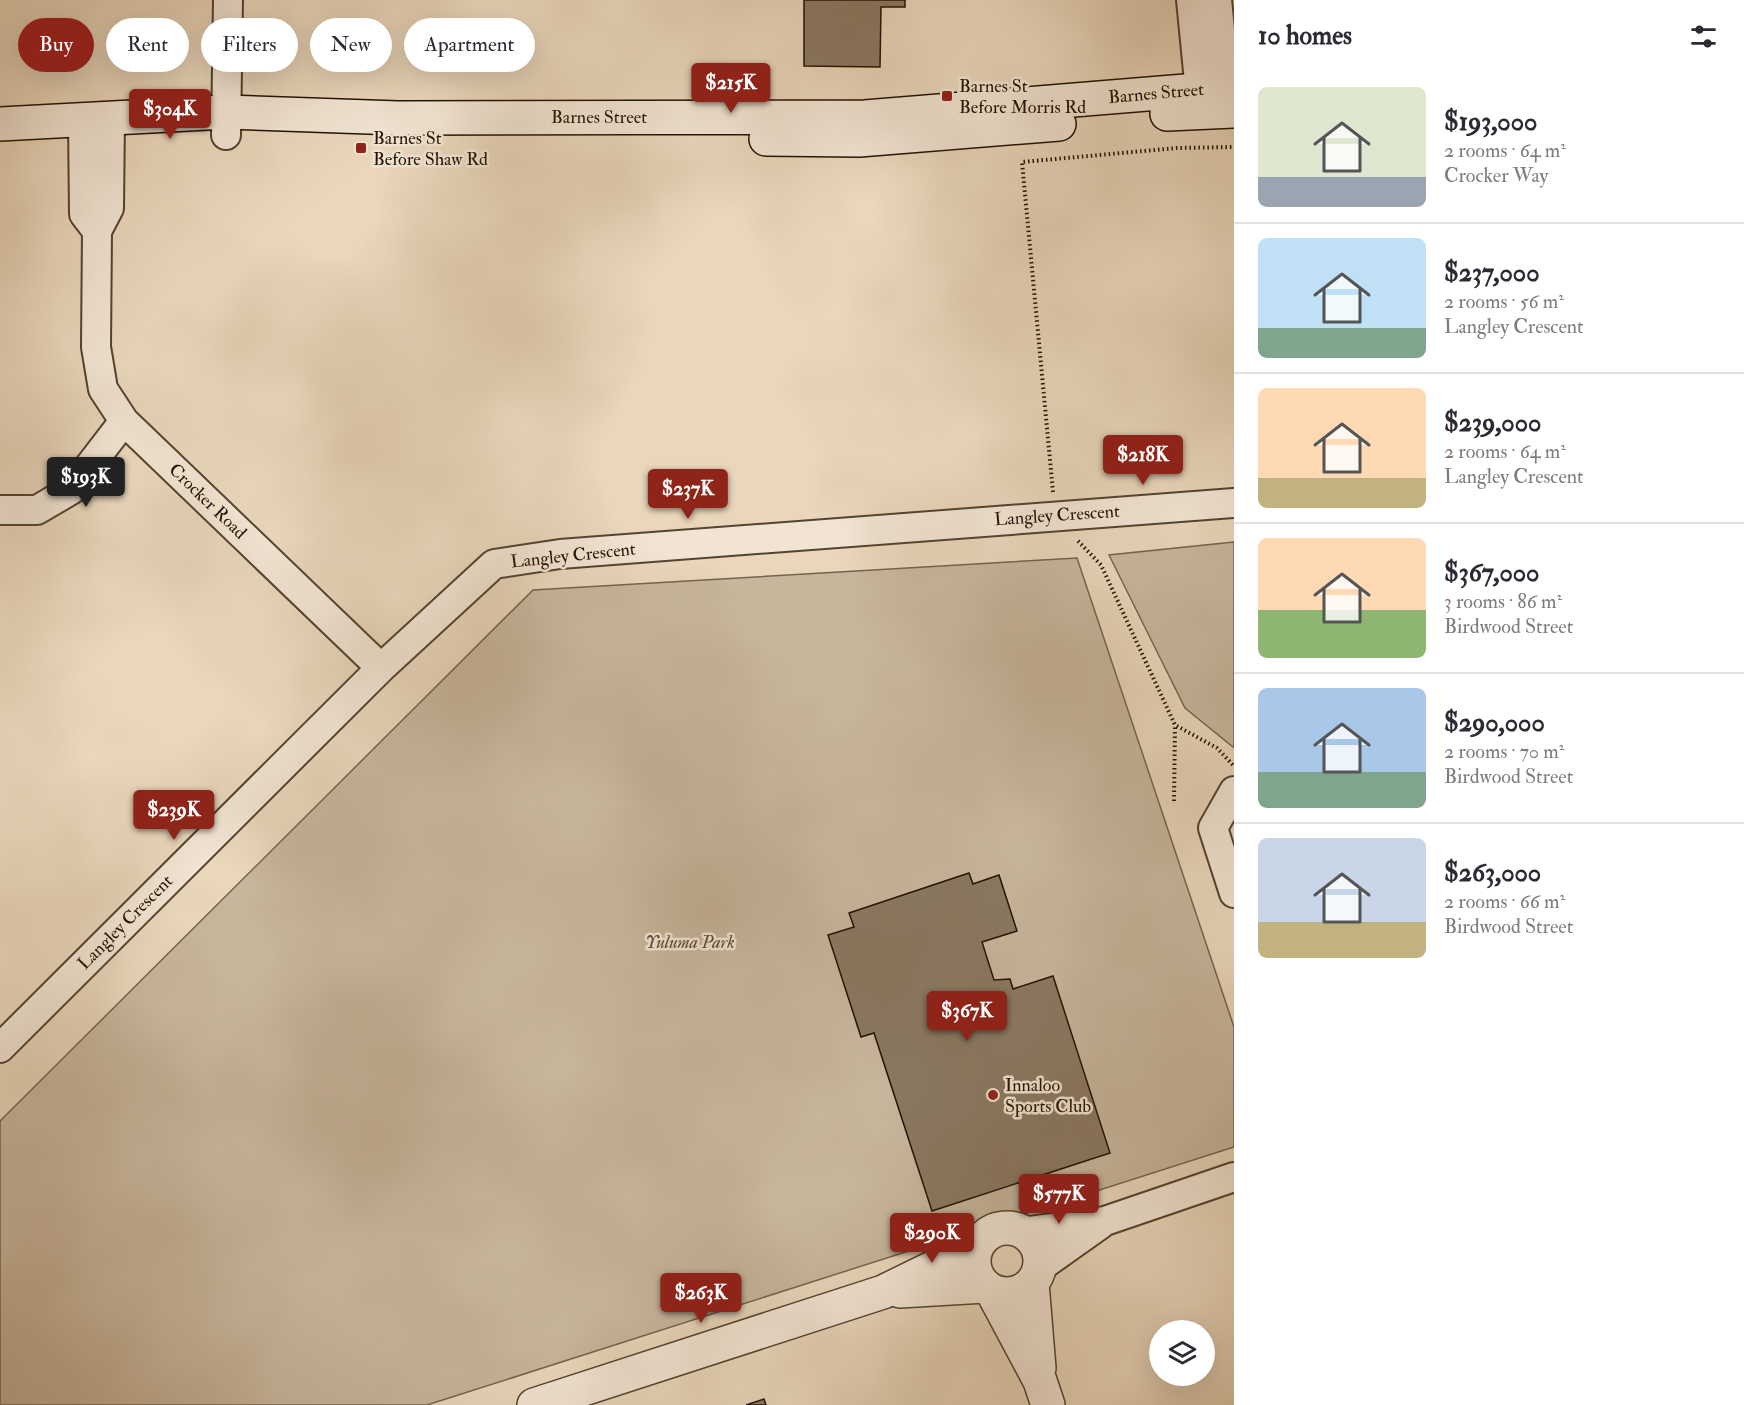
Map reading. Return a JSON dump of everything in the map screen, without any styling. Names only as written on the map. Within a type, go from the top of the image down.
[{"type":"main road","name":"Barnes Street","points":[[0,124],[97,130],[226,123],[398,118],[865,117],[1221,99]]},
{"type":"main road","name":"Barnes Street","points":[[0,147],[97,130]]},
{"type":"main road","points":[[534,1405],[599,1396],[883,1292],[977,1246],[989,1233],[997,1230],[1022,1232],[1035,1243],[1040,1260],[1036,1276],[1044,1393]]},
{"type":"main road","points":[[977,1246],[974,1254],[975,1271],[988,1288],[1044,1393]]},
{"type":"main road","points":[[883,1292],[988,1288],[1017,1293],[1036,1276]]},
{"type":"street","points":[[226,123],[228,0]]},
{"type":"street","points":[[1191,0],[1221,99]]},
{"type":"street","points":[[1217,0],[1221,99]]},
{"type":"street","name":"Crocker Road","points":[[97,130],[84,214],[97,231],[96,347],[103,389],[124,421],[381,668]]},
{"type":"street","points":[[0,510],[37,510],[71,490],[124,421]]},
{"type":"street","name":"Langley Crescent","points":[[4,1034],[381,668],[494,564],[560,554],[1234,503]]},
{"type":"street","points":[[1234,791],[1213,828],[1234,893]]},
{"type":"street","points":[[1022,1232],[1105,1221],[1234,1177]]},
{"type":"street","points":[[1036,1276],[1105,1221]]},
{"type":"path","points":[[1174,801],[1175,725],[1101,565],[1055,515],[1022,162],[1177,148],[1234,147]]},
{"type":"path","points":[[1175,725],[1217,748],[1234,765]]},
{"type":"green space","points":[[1234,542],[1233,747],[1185,708],[1109,555]]},
{"type":"green space","name":"Yuluma Park","points":[[1077,558],[1234,1027],[1234,1147],[427,1405],[0,1405],[0,1121],[533,590]]},
{"type":"building","points":[[804,0],[905,0],[905,7],[881,7],[880,67],[804,66]]},
{"type":"building","name":"Innaloo Sports Club","points":[[969,873],[973,884],[999,875],[1017,931],[982,942],[994,980],[1010,979],[1013,989],[1053,976],[1110,1153],[932,1211],[874,1033],[861,1037],[828,935],[854,927],[849,913]]},
{"type":"building","points":[[764,1399],[766,1405],[746,1405]]},
{"type":"place","name":"Barnes St Before Morris Rd","points":[[947,96]]},
{"type":"place","name":"Barnes St Before Shaw Rd","points":[[361,148]]},
{"type":"place","name":"Innaloo Sports Club","points":[[993,1095]]}]
